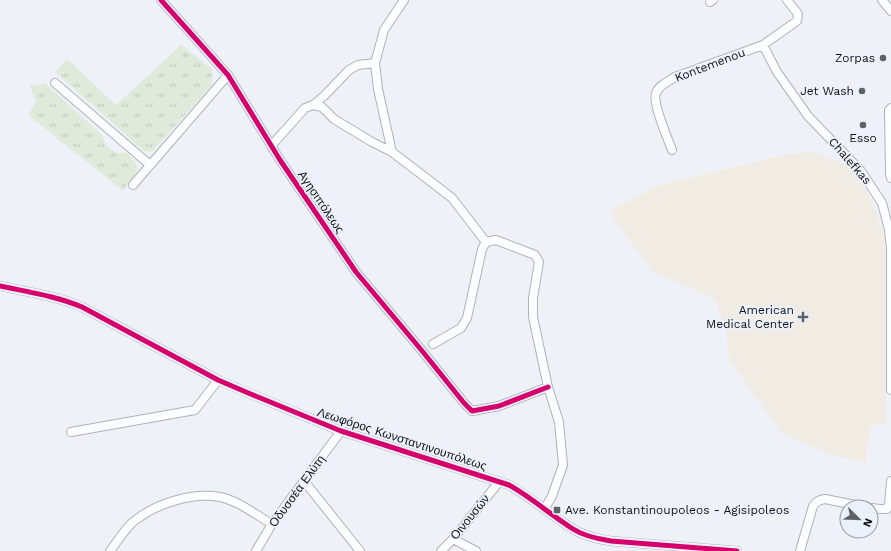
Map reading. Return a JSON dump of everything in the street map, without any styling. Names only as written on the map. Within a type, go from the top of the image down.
[{"type":"street","name":"Αγησιπόλεως","points":[[161,0],[228,76],[271,146],[356,272],[464,403],[472,410],[499,406],[548,387]]},
{"type":"street","points":[[392,152],[378,89],[375,63],[384,30],[404,0]]},
{"type":"street","name":"Kontemenou","points":[[672,150],[657,108],[655,94],[658,88],[675,77],[763,45],[797,21],[798,14],[787,0]]},
{"type":"street","points":[[882,0],[891,11]]},
{"type":"street","name":"Chalefkas","points":[[763,45],[777,72],[808,116],[861,171],[882,203],[889,230],[891,248],[891,390]]},
{"type":"street","points":[[271,146],[305,108],[313,105],[324,96],[349,70],[358,65],[375,63]]},
{"type":"street","points":[[133,185],[228,76]]},
{"type":"street","points":[[55,83],[150,165]]},
{"type":"street","points":[[313,105],[322,107],[334,119],[392,152],[452,198],[486,242]]},
{"type":"street","points":[[891,108],[889,110],[891,178]]},
{"type":"street","points":[[882,203],[891,200]]},
{"type":"street","points":[[486,242],[496,240],[535,255],[539,262],[533,298],[533,317],[548,387],[559,422],[563,465],[552,496],[545,508]]},
{"type":"street","points":[[433,344],[460,328],[467,318],[482,250],[486,242]]},
{"type":"street","name":"Λεωφόρος Κωνσταντινουπόλεως","points":[[0,286],[53,297],[82,307],[218,380],[341,432],[509,485],[524,493],[574,530],[593,538],[709,550],[737,551]]},
{"type":"street","points":[[71,432],[195,410],[218,380]]},
{"type":"street","name":"Οδυσσέα Ελύτη","points":[[256,551],[272,524],[341,432]]},
{"type":"street","points":[[879,509],[887,509],[889,504],[891,481]]},
{"type":"street","points":[[304,482],[355,549]]},
{"type":"street","name":"Οινουσών","points":[[441,551],[499,482]]},
{"type":"street","points":[[110,551],[133,523],[149,512],[182,499],[220,497],[236,503],[272,524]]},
{"type":"street","points":[[800,551],[813,506],[816,502],[825,499],[839,502]]},
{"type":"street","points":[[453,538],[476,551]]},
{"type":"shaded area","name":"American Medical Center","points":[[813,152],[846,165],[862,184],[876,210],[885,239],[886,422],[870,427],[866,462],[831,455],[780,432],[729,359],[727,334],[715,299],[651,271],[609,211],[660,185],[783,155]]},
{"type":"green space","points":[[181,45],[212,69],[212,85],[152,152],[144,151],[55,72],[67,59],[116,105]]},
{"type":"green space","points":[[45,83],[103,136],[105,145],[117,153],[127,153],[136,163],[137,171],[123,191],[28,115],[36,102],[30,86]]},
{"type":"cycle path","points":[[161,0],[228,75],[280,160],[356,272],[464,403],[472,411],[499,406],[548,387]]},
{"type":"cycle path","points":[[0,286],[52,297],[82,307],[218,380],[341,431],[509,485],[526,495],[573,529],[586,535],[611,541],[737,551]]},
{"type":"place","name":"Zorpas","points":[[883,58]]},
{"type":"place","name":"Jet Wash","points":[[862,91]]},
{"type":"place","name":"Esso","points":[[863,125]]},
{"type":"place","name":"American Medical Center","points":[[803,317]]},
{"type":"place","name":"Ave. Konstantinoupoleos - Agisipoleos","points":[[557,510]]}]
